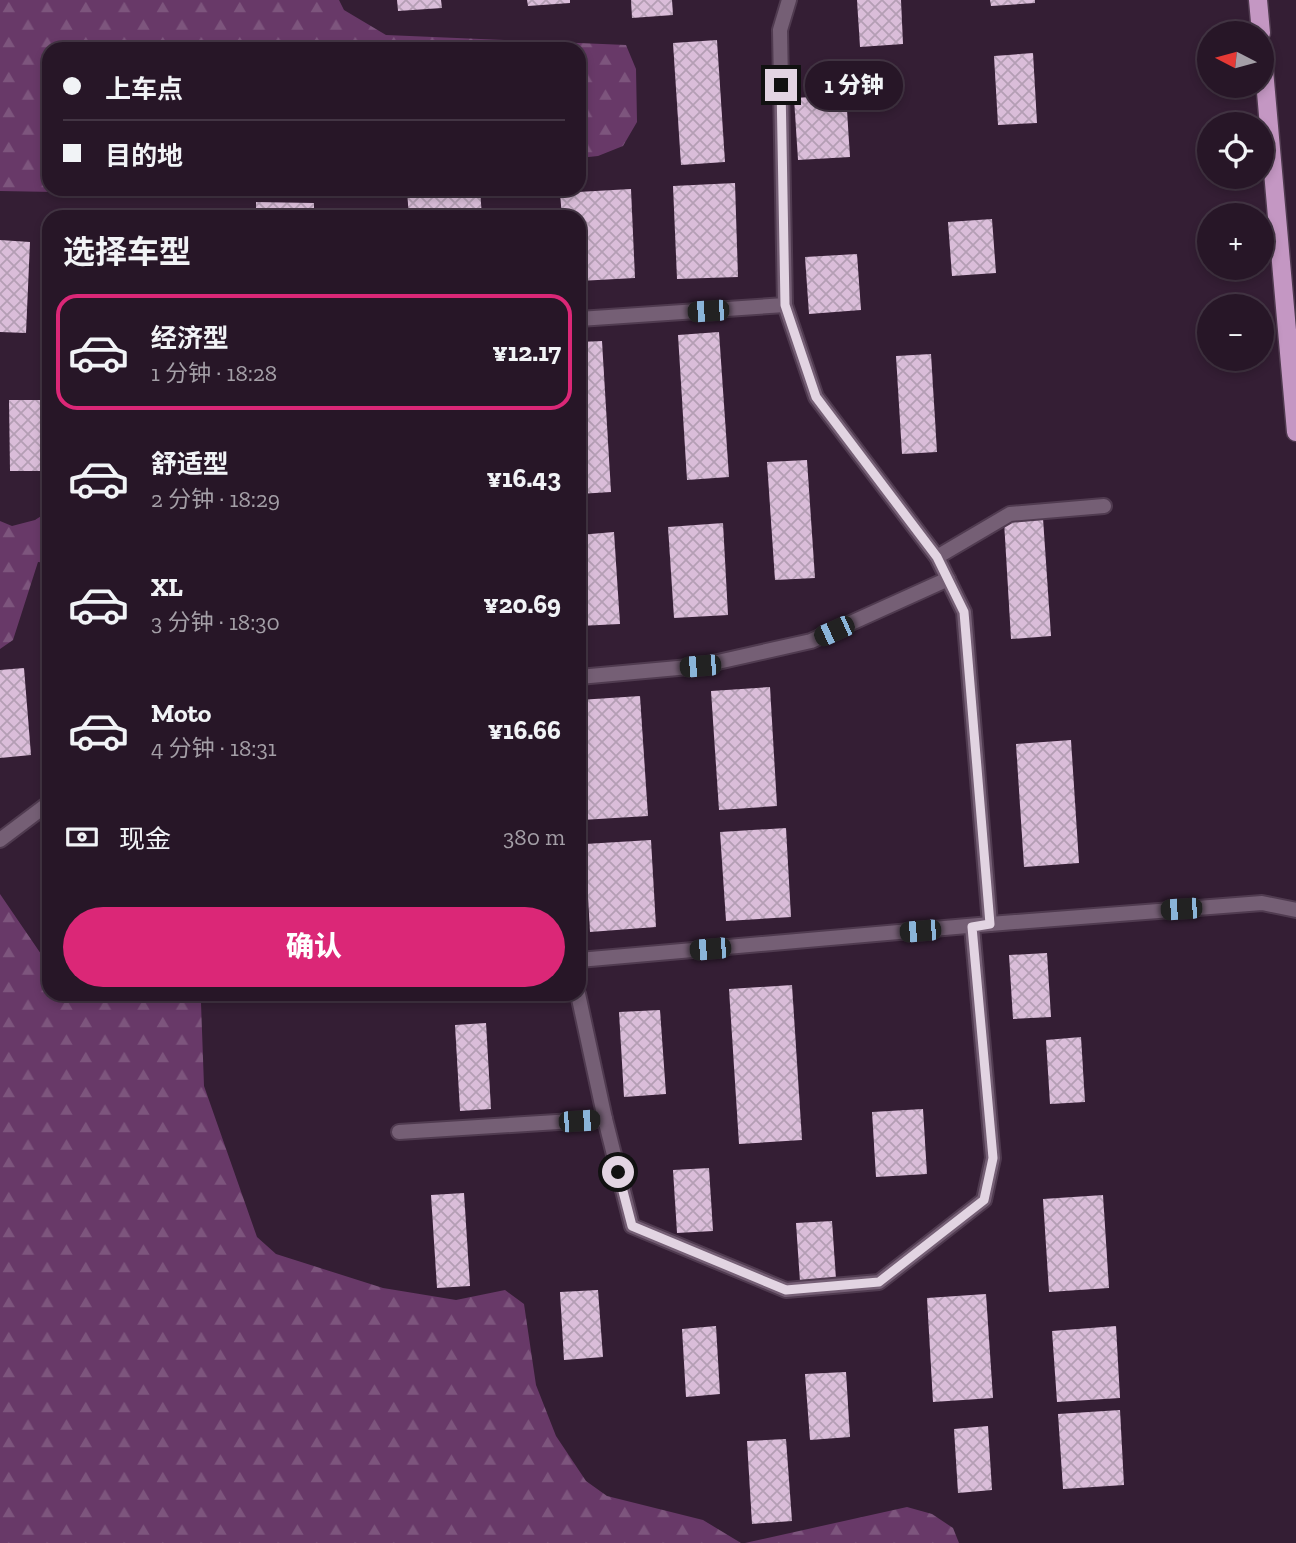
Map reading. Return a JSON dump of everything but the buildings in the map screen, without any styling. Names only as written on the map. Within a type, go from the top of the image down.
[{"type":"main road","points":[[1258,0],[1260,21]]},
{"type":"main road","points":[[1267,98],[1296,432]]},
{"type":"lane","points":[[789,0],[780,30],[785,305],[816,397],[937,557],[964,612],[990,924]]},
{"type":"lane","points":[[586,319],[785,305]]},
{"type":"lane","points":[[937,557],[1010,514],[1104,506]]},
{"type":"lane","points":[[586,676],[700,666],[811,641],[948,579]]},
{"type":"lane","points":[[0,840],[42,808]]},
{"type":"lane","points":[[586,959],[1262,903],[1296,910]]},
{"type":"lane","points":[[580,1001],[632,1226],[786,1290],[879,1282],[984,1200],[993,1158],[972,927]]},
{"type":"lane","points":[[399,1132],[605,1119]]},
{"type":"green space","points":[[0,0],[339,0],[344,10],[386,35],[554,42],[42,42],[42,192],[0,191]]},
{"type":"green space","points":[[586,43],[626,45],[636,69],[637,122],[623,146],[598,156],[586,157]]},
{"type":"green space","points":[[42,516],[42,562],[38,562],[13,640],[0,649],[0,521],[12,526]]},
{"type":"green space","points":[[0,894],[42,954],[42,1001],[201,1003],[204,1086],[257,1237],[276,1254],[383,1288],[456,1300],[505,1290],[524,1304],[536,1385],[556,1436],[586,1481],[607,1496],[703,1520],[741,1543],[0,1543]]},
{"type":"green space","points":[[907,1507],[932,1514],[953,1528],[959,1543],[745,1543]]},
{"type":"route","points":[[618,1172],[632,1226],[786,1290],[879,1282],[984,1200],[993,1158],[972,927],[990,924],[964,612],[937,557],[816,397],[785,305],[781,85]]}]
